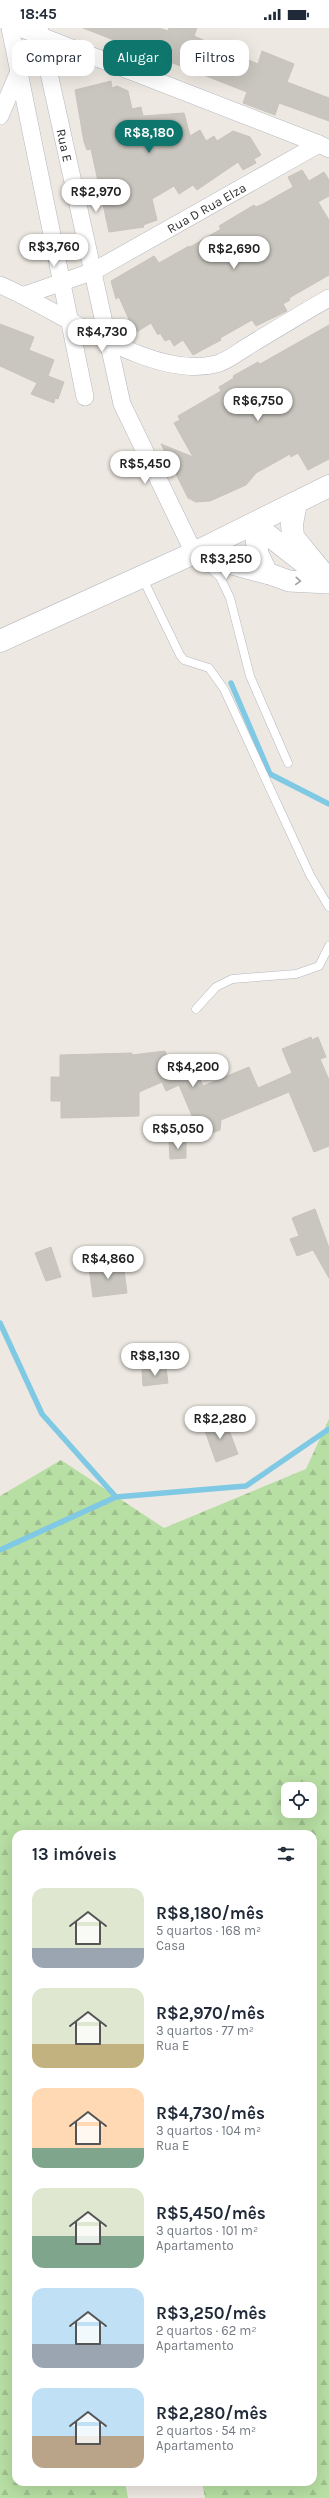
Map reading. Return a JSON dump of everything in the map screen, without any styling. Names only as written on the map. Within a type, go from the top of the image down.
[{"type":"main road","points":[[0,640],[140,575],[194,553],[329,486]]},
{"type":"main road","points":[[296,503],[292,524],[293,537],[329,582]]},
{"type":"main road","points":[[194,553],[267,573]]},
{"type":"street","points":[[10,28],[13,40]]},
{"type":"street","points":[[20,28],[40,33],[324,146]]},
{"type":"street","name":"Rua E","points":[[40,33],[94,271],[122,404],[194,553]]},
{"type":"street","points":[[0,116],[17,76]]},
{"type":"street","points":[[21,76],[62,281],[68,322],[85,397]]},
{"type":"street","name":"Rua D Rua Elza","points":[[25,295],[94,271],[324,146]]},
{"type":"street","points":[[0,285],[25,295],[68,322],[161,362],[194,366],[217,364],[329,298]]},
{"type":"street","points":[[254,524],[258,554],[267,573],[289,581],[329,582]]},
{"type":"street","points":[[254,524],[277,544],[329,582]]},
{"type":"lane","points":[[194,553],[220,577],[230,598],[250,676],[288,763]]},
{"type":"lane","points":[[140,575],[180,655],[184,660],[208,668],[224,689],[310,875],[329,907]]},
{"type":"lane","points":[[196,1009],[216,987],[232,979],[296,974],[319,966],[329,946]]},
{"type":"green space","points":[[329,1419],[329,2498],[205,2498],[203,2486],[317,2486],[317,1830],[12,1830],[12,2486],[126,2486],[128,2498],[0,2498],[0,1496],[61,1460],[164,1528],[306,1469]]},
{"type":"building","points":[[83,28],[159,28],[168,31],[169,28],[197,28],[194,36],[203,40],[180,40],[180,66],[172,63],[172,40],[114,40]]},
{"type":"building","points":[[262,51],[294,64],[287,82],[329,98],[329,121],[279,103],[275,115],[243,103],[247,92],[206,76],[249,76],[249,60],[258,64]]},
{"type":"building","points":[[111,81],[112,88],[117,86],[128,91],[132,109],[141,107],[143,116],[184,113],[190,136],[200,130],[206,141],[214,136],[217,141],[233,131],[250,137],[261,155],[254,159],[256,163],[243,170],[238,162],[197,190],[193,185],[179,194],[174,186],[152,199],[157,220],[143,225],[144,227],[109,232],[91,149],[87,150],[84,142],[75,90]]},
{"type":"building","points":[[302,170],[309,181],[324,172],[329,180],[329,196],[318,202],[329,220],[329,275],[289,298],[290,300],[283,304],[287,311],[256,326],[252,320],[220,338],[221,340],[193,355],[183,340],[174,346],[170,339],[165,341],[160,333],[158,335],[151,323],[135,333],[119,297],[116,299],[111,281],[154,256],[159,263],[221,229],[219,226],[254,205],[256,207],[263,204],[293,187],[288,177]]},
{"type":"building","points":[[0,324],[34,337],[29,350],[54,360],[48,376],[64,382],[58,399],[55,398],[54,403],[31,394],[37,383],[0,366]]},
{"type":"building","points":[[329,325],[329,459],[308,470],[298,453],[291,457],[290,454],[256,473],[246,485],[210,501],[196,502],[188,498],[161,444],[193,457],[174,423],[180,420],[178,416],[221,391],[219,387],[234,378],[233,376],[258,362],[260,364]]},
{"type":"building","points":[[311,1037],[312,1040],[318,1037],[326,1057],[320,1059],[329,1080],[329,1146],[314,1152],[289,1092],[221,1120],[220,1130],[201,1137],[179,1085],[166,1091],[162,1082],[139,1092],[139,1116],[61,1118],[61,1101],[51,1101],[51,1077],[60,1077],[60,1055],[132,1053],[132,1055],[165,1051],[170,1063],[189,1055],[203,1086],[249,1067],[258,1088],[292,1073],[282,1049]]},
{"type":"building","points":[[186,1141],[186,1158],[170,1159],[169,1142]]},
{"type":"building","points":[[315,1209],[329,1248],[329,1278],[313,1250],[297,1256],[290,1239],[299,1236],[292,1218]]},
{"type":"building","points":[[51,1247],[61,1277],[46,1281],[35,1253]]},
{"type":"building","points":[[123,1262],[127,1293],[93,1297],[89,1267]]},
{"type":"building","points":[[166,1368],[168,1383],[143,1386],[142,1370]]},
{"type":"building","points":[[224,1417],[238,1454],[216,1462],[203,1425]]},
{"type":"waterway","points":[[231,683],[270,774],[329,804]]},
{"type":"waterway","points":[[0,1323],[42,1414],[116,1497]]},
{"type":"waterway","points":[[0,1550],[116,1497],[246,1486],[329,1429]]}]
